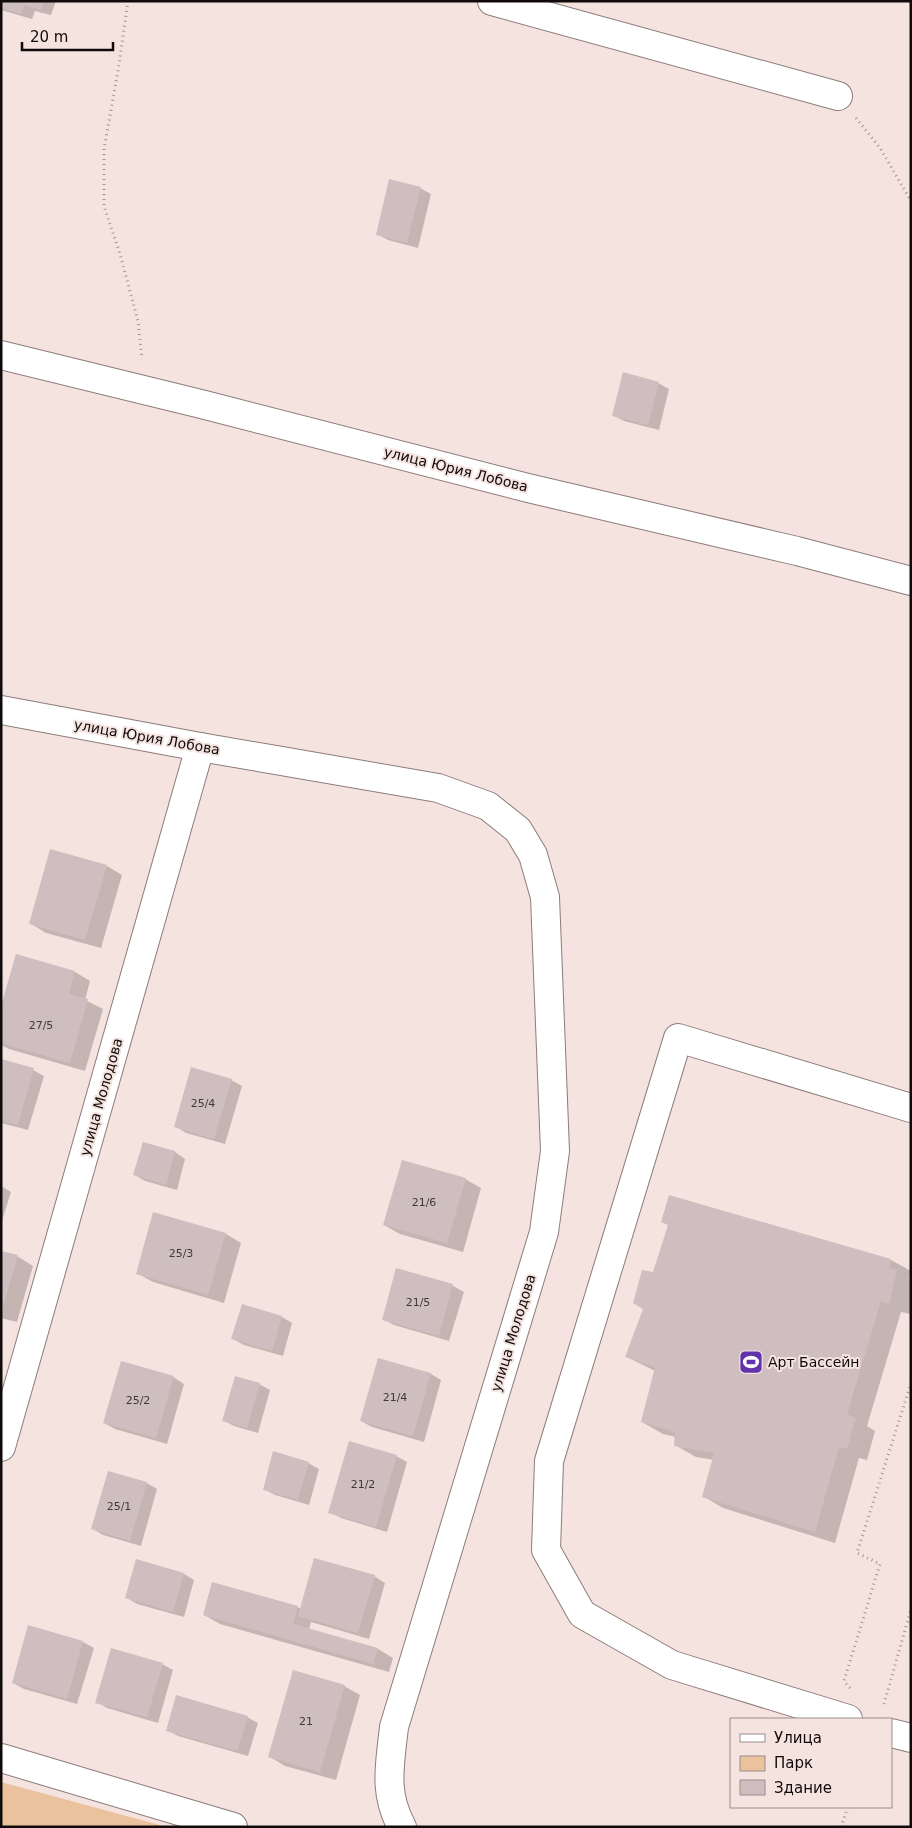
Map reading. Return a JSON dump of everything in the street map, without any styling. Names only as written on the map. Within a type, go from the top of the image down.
[{"type":"street","points":[[492,1],[838,96]]},
{"type":"street","name":"улица Юрия Лобова","points":[[1,355],[528,488],[797,551],[911,581]]},
{"type":"street","name":"улица Юрия Лобова","points":[[1,710],[438,788],[488,806],[518,830]]},
{"type":"street","name":"улица Молодова","points":[[1,1447],[200,747]]},
{"type":"street","name":"улица Молодова","points":[[402,1827],[396,1815],[388,1780],[394,1727],[544,1232],[555,1151],[545,898],[533,855],[518,830]]},
{"type":"street","points":[[845,1718],[672,1665],[582,1614],[546,1550],[549,1461],[678,1038],[911,1108]]},
{"type":"street","points":[[892,1733],[911,1738]]},
{"type":"street","points":[[1,1758],[233,1827]]},
{"type":"path","points":[[128,1],[104,149],[104,206],[120,254],[138,321],[145,390]]},
{"type":"path","points":[[838,96],[880,148],[911,201]]},
{"type":"path","points":[[853,1692],[844,1681],[880,1564],[857,1553],[911,1383]]},
{"type":"path","points":[[883,1706],[911,1609]]},
{"type":"path","points":[[841,1827],[848,1808]]},
{"type":"green space","points":[[1,1782],[167,1827],[1,1827]]},
{"type":"building","points":[[1,1],[43,1],[41,10],[24,5],[21,14],[1,8]]},
{"type":"building","points":[[389,179],[421,187],[407,243],[376,235]]},
{"type":"building","points":[[623,372],[659,382],[648,425],[612,416]]},
{"type":"building","points":[[50,849],[107,865],[85,940],[29,924]]},
{"type":"building","points":[[16,954],[75,971],[69,994],[88,999],[70,1063],[1,1043],[1,1006]]},
{"type":"building","points":[[1,1059],[34,1068],[18,1125],[1,1120]]},
{"type":"building","points":[[191,1067],[232,1079],[214,1139],[174,1127]]},
{"type":"building","points":[[143,1142],[175,1151],[166,1185],[133,1175]]},
{"type":"building","points":[[402,1160],[466,1178],[447,1243],[383,1225]]},
{"type":"building","name":"Арт Бассейн","points":[[669,1195],[891,1259],[889,1268],[897,1270],[889,1304],[881,1301],[847,1414],[856,1418],[847,1449],[839,1447],[815,1532],[702,1497],[714,1453],[674,1446],[675,1432],[641,1422],[655,1367],[625,1357],[643,1309],[633,1303],[642,1270],[653,1272],[668,1225],[661,1222]]},
{"type":"building","points":[[153,1212],[226,1233],[208,1295],[136,1274]]},
{"type":"building","points":[[1,1251],[18,1255],[2,1311],[1,1311]]},
{"type":"building","points":[[396,1268],[453,1284],[439,1336],[382,1320]]},
{"type":"building","points":[[242,1304],[282,1316],[272,1351],[231,1339]]},
{"type":"building","points":[[378,1358],[431,1373],[413,1436],[360,1421]]},
{"type":"building","points":[[121,1361],[174,1376],[156,1438],[103,1423]]},
{"type":"building","points":[[235,1376],[260,1383],[247,1428],[222,1421]]},
{"type":"building","points":[[349,1441],[397,1455],[376,1527],[328,1513]]},
{"type":"building","points":[[273,1451],[309,1462],[298,1500],[263,1490]]},
{"type":"building","points":[[108,1471],[147,1482],[130,1541],[91,1529]]},
{"type":"building","points":[[314,1558],[375,1575],[358,1633],[298,1616]]},
{"type":"building","points":[[136,1559],[184,1573],[173,1612],[125,1598]]},
{"type":"building","points":[[212,1582],[298,1606],[293,1624],[378,1648],[373,1664],[203,1615]]},
{"type":"building","points":[[28,1625],[83,1641],[67,1699],[12,1683]]},
{"type":"building","points":[[111,1648],[163,1663],[147,1717],[95,1703]]},
{"type":"building","points":[[293,1670],[345,1685],[320,1772],[268,1757]]},
{"type":"building","points":[[176,1695],[248,1716],[237,1751],[166,1731]]},
{"type":"place","name":"Арт Бассейн","points":[[751,1362]]}]
